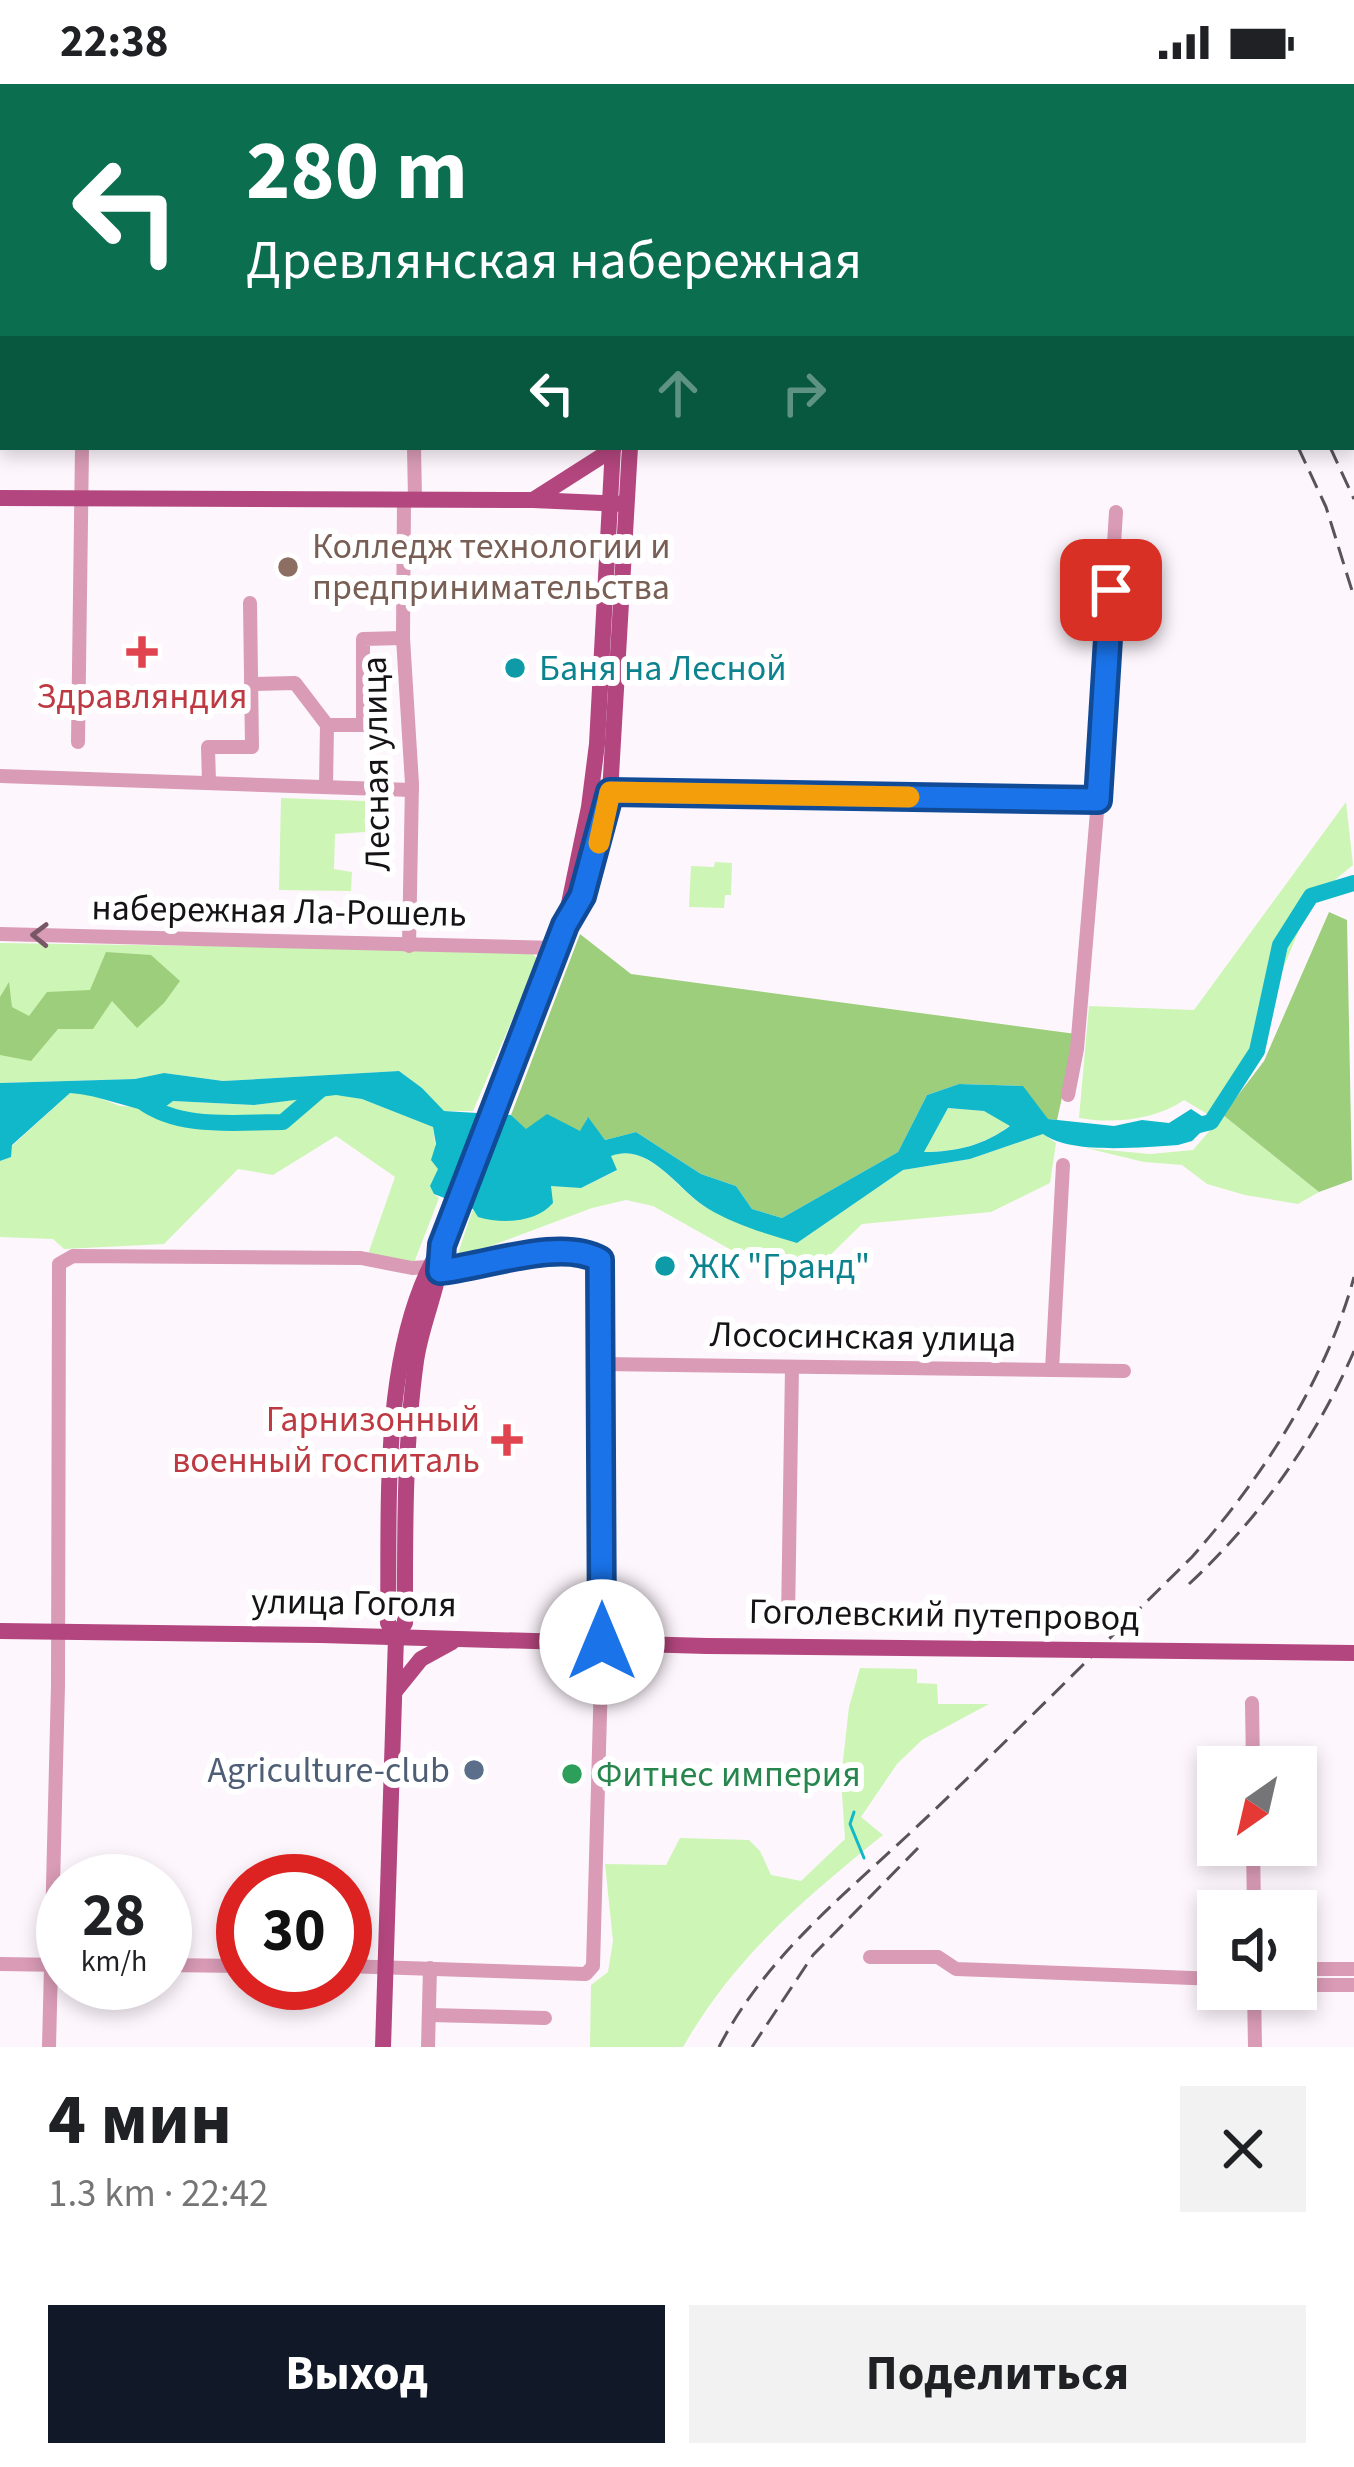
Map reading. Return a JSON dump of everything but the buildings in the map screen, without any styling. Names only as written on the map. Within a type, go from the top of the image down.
[{"type":"main road","points":[[533,500],[615,450]]},
{"type":"main road","points":[[588,850],[610,792],[618,450]]},
{"type":"main road","points":[[0,498],[617,504]]},
{"type":"main road","points":[[383,2047],[396,1637],[388,1622],[395,1425],[404,1352],[542,983],[582,896],[617,504]]},
{"type":"main road","name":"улица Гоголя","points":[[0,1631],[706,1646]]},
{"type":"main road","points":[[395,1691],[422,1659],[459,1638]]},
{"type":"main road","name":"Гоголевский путепровод","points":[[706,1646],[1354,1653]]},
{"type":"street","points":[[77,742],[82,450]]},
{"type":"street","name":"Лесная улица","points":[[409,946],[412,790],[403,638],[414,450]]},
{"type":"street","points":[[1068,1095],[1077,1049],[1098,800],[1116,512]]},
{"type":"street","points":[[209,783],[208,747],[252,746],[250,603]]},
{"type":"street","points":[[326,724],[363,725],[364,639],[403,638]]},
{"type":"street","points":[[251,684],[295,683],[326,724],[326,787]]},
{"type":"street","points":[[0,776],[412,790]]},
{"type":"street","points":[[610,792],[1098,800]]},
{"type":"street","name":"набережная Ла-Рошель","points":[[0,934],[556,948]]},
{"type":"street","points":[[1052,1370],[1063,1165]]},
{"type":"street","points":[[58,1854],[58,1264],[73,1256],[361,1258],[434,1269],[520,1254],[584,1254],[600,1260],[602,1642],[593,1966],[586,1975],[372,1966]]},
{"type":"street","name":"Лососинская улица","points":[[601,1364],[1124,1371]]},
{"type":"street","points":[[788,1619],[792,1366]]},
{"type":"street","points":[[1252,1703],[1253,1746]]},
{"type":"street","points":[[870,1958],[938,1957],[964,1970],[1197,1978]]},
{"type":"street","points":[[0,1964],[36,1965]]},
{"type":"street","points":[[428,2047],[430,1968]]},
{"type":"street","points":[[1317,1970],[1354,1970]]},
{"type":"street","points":[[1317,1985],[1354,1985]]},
{"type":"street","points":[[50,2047],[54,2010]]},
{"type":"street","points":[[1254,2010],[1255,2047]]},
{"type":"street","points":[[429,2014],[545,2018]]},
{"type":"green space","points":[[281,798],[365,801],[365,832],[335,834],[334,869],[352,872],[351,891],[279,890]]},
{"type":"green space","points":[[1346,802],[1353,865],[1312,899],[1250,1048],[1209,1115],[1184,1100],[1134,1119],[1079,1118],[1089,1006],[1194,1010]]},
{"type":"green space","points":[[715,862],[732,863],[731,895],[725,895],[724,908],[689,907],[691,866],[714,867]]},
{"type":"green space","points":[[1329,912],[1347,920],[1352,1180],[1319,1192],[1223,1115],[1264,1061]]},
{"type":"green space","points":[[580,934],[631,974],[1076,1034],[1057,1120],[1047,1119],[1022,1086],[959,1084],[927,1095],[898,1152],[782,1218],[752,1209],[736,1186],[701,1174],[636,1132],[605,1140],[587,1118],[581,1132],[526,1130],[511,1115]]},
{"type":"green space","points":[[0,943],[529,951],[538,959],[473,1111],[443,1111],[399,1071],[223,1081],[164,1073],[135,1079],[0,1083]]},
{"type":"green space","points":[[106,952],[151,955],[180,981],[137,1028],[112,1001],[93,1029],[58,1029],[31,1061],[0,1055],[0,997],[9,982],[12,1007],[29,1016],[47,992],[90,990]]},
{"type":"green space","points":[[70,1093],[92,1095],[120,1106],[158,1108],[173,1101],[254,1105],[336,1094],[362,1099],[433,1127],[438,1169],[434,1194],[439,1198],[412,1268],[368,1254],[395,1177],[336,1136],[273,1175],[238,1169],[164,1244],[64,1249],[53,1239],[0,1237],[0,1161],[10,1157],[12,1146]]},
{"type":"green space","points":[[948,1108],[984,1111],[1011,1125],[970,1146],[923,1152]]},
{"type":"green space","points":[[1223,1115],[1319,1192],[1298,1204],[1245,1195],[1207,1184],[1182,1165],[1144,1162],[1086,1148],[1150,1154],[1193,1150]]},
{"type":"green space","points":[[1043,1134],[1056,1143],[1050,1183],[991,1212],[862,1224],[822,1263],[758,1265],[653,1206],[626,1200],[456,1259],[473,1209],[551,1185],[581,1188],[616,1171],[610,1156],[624,1153],[650,1161],[707,1208],[797,1243],[903,1170],[970,1159]]},
{"type":"green space","points":[[860,1668],[917,1669],[917,1683],[937,1684],[938,1704],[989,1704],[922,1740],[897,1764],[861,1817],[883,1835],[748,1957],[683,2047],[590,2047],[591,1985],[608,1972],[613,1941],[605,1864],[666,1865],[680,1838],[749,1840],[771,1875],[801,1881],[845,1839],[841,1778],[849,1707]]},
{"type":"water","points":[[399,1071],[444,1111],[511,1115],[526,1129],[547,1114],[580,1131],[588,1117],[605,1140],[636,1132],[701,1174],[736,1186],[752,1209],[782,1218],[898,1152],[927,1095],[959,1084],[1023,1086],[1048,1119],[1114,1126],[1142,1120],[1169,1123],[1191,1109],[1211,1122],[1192,1141],[1178,1145],[1089,1147],[1043,1134],[970,1159],[903,1170],[797,1243],[718,1214],[650,1161],[625,1153],[611,1156],[617,1170],[581,1188],[551,1186],[553,1203],[537,1215],[508,1221],[478,1217],[473,1209],[434,1194],[430,1186],[438,1169],[431,1160],[436,1144],[433,1127],[362,1099],[336,1095],[254,1105],[173,1101],[157,1113],[70,1093],[12,1145],[11,1157],[0,1161],[0,1083],[135,1079],[164,1073],[223,1081]],"holes":[[[948,1108],[984,1111],[1010,1126],[970,1146],[924,1152]]]},
{"type":"waterway","points":[[1191,1127],[1211,1122],[1257,1051],[1280,945],[1311,896],[1354,883]]},
{"type":"waterway","points":[[141,1101],[191,1120],[283,1122],[325,1086]]},
{"type":"waterway","points":[[854,1812],[850,1824],[864,1858]]},
{"type":"railway","points":[[1299,450],[1326,507],[1354,597]]},
{"type":"railway","points":[[1331,450],[1354,499]]},
{"type":"railway","points":[[719,2047],[758,1986],[804,1933],[1015,1732],[1218,1527],[1267,1461],[1309,1390],[1354,1277]]},
{"type":"railway","points":[[1189,1584],[1239,1533],[1284,1476],[1354,1351]]},
{"type":"railway","points":[[752,2047],[813,1955],[918,1848]]},
{"type":"slow traffic","points":[[599,843],[610,792],[909,797]]},
{"type":"place","name":"Колледж технологии и предпринимательства","points":[[288,567]]},
{"type":"place","name":"Здравляндия","points":[[142,652]]},
{"type":"place","name":"Баня на Лесной","points":[[515,668]]},
{"type":"place","name":"ЖК \"Гранд\"","points":[[665,1266]]},
{"type":"place","name":"Гарнизонный военный госпиталь","points":[[507,1440]]},
{"type":"place","name":"Agriculture-club","points":[[474,1770]]},
{"type":"place","name":"Фитнес империя","points":[[572,1774]]},
{"type":"route","points":[[602,1642],[600,1260],[584,1254],[520,1254],[440,1271],[442,1245],[565,925],[582,896],[609,810],[610,792],[1098,800],[1111,590]]}]
